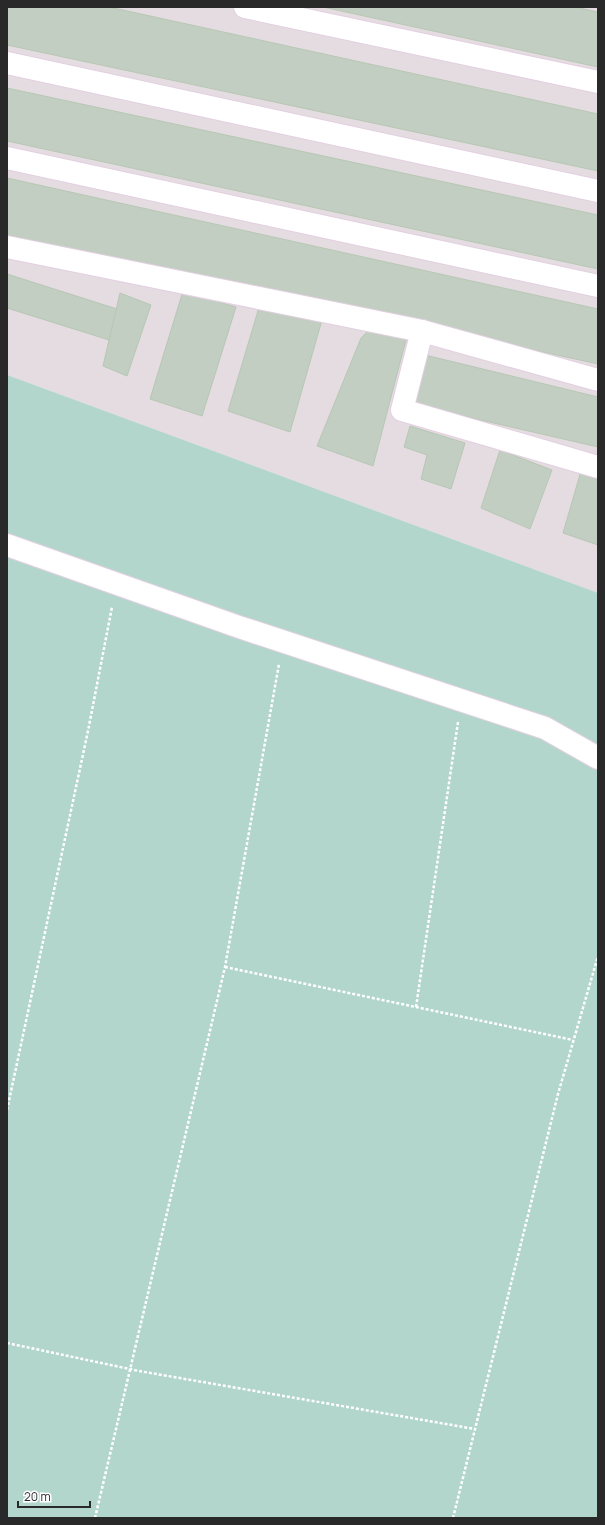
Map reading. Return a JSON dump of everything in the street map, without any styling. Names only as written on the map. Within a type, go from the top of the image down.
[{"type":"lane","points":[[245,7],[598,82]]},
{"type":"lane","points":[[7,63],[598,191]]},
{"type":"lane","points":[[7,158],[598,286]]},
{"type":"lane","points":[[7,247],[422,331],[598,380]]},
{"type":"lane","points":[[422,331],[402,410],[598,467]]},
{"type":"lane","points":[[7,545],[283,642],[545,728],[598,758]]},
{"type":"path","points":[[7,1110],[88,731],[116,584]]},
{"type":"path","points":[[95,1518],[225,967],[283,642]]},
{"type":"path","points":[[416,1007],[461,700]]},
{"type":"path","points":[[453,1518],[558,1094],[598,956]]},
{"type":"path","points":[[225,967],[574,1040]]},
{"type":"path","points":[[7,1343],[130,1369],[475,1429]]},
{"type":"shaded area","points":[[7,7],[598,7],[598,593],[7,375]]},
{"type":"shaded area","points":[[7,375],[598,593],[598,1518],[7,1518]]},
{"type":"building","points":[[7,7],[109,7],[598,114],[598,171],[7,45]]},
{"type":"building","points":[[323,7],[575,7],[598,12],[598,67]]},
{"type":"building","points":[[7,88],[598,215],[598,269],[7,141]]},
{"type":"building","points":[[7,178],[598,309],[598,364],[7,235]]},
{"type":"building","points":[[7,274],[117,309],[109,340],[7,308]]},
{"type":"building","points":[[183,291],[236,307],[202,416],[150,399]]},
{"type":"building","points":[[120,293],[151,305],[127,376],[103,366]]},
{"type":"building","points":[[260,304],[322,320],[290,432],[228,411]]},
{"type":"building","points":[[373,326],[407,336],[373,466],[317,446],[361,338]]},
{"type":"building","points":[[421,354],[598,397],[598,447],[411,404]]},
{"type":"building","points":[[410,426],[465,443],[451,489],[421,479],[427,455],[404,447]]},
{"type":"building","points":[[500,450],[552,470],[530,529],[481,508]]},
{"type":"building","points":[[581,471],[598,478],[598,545],[563,533]]}]
